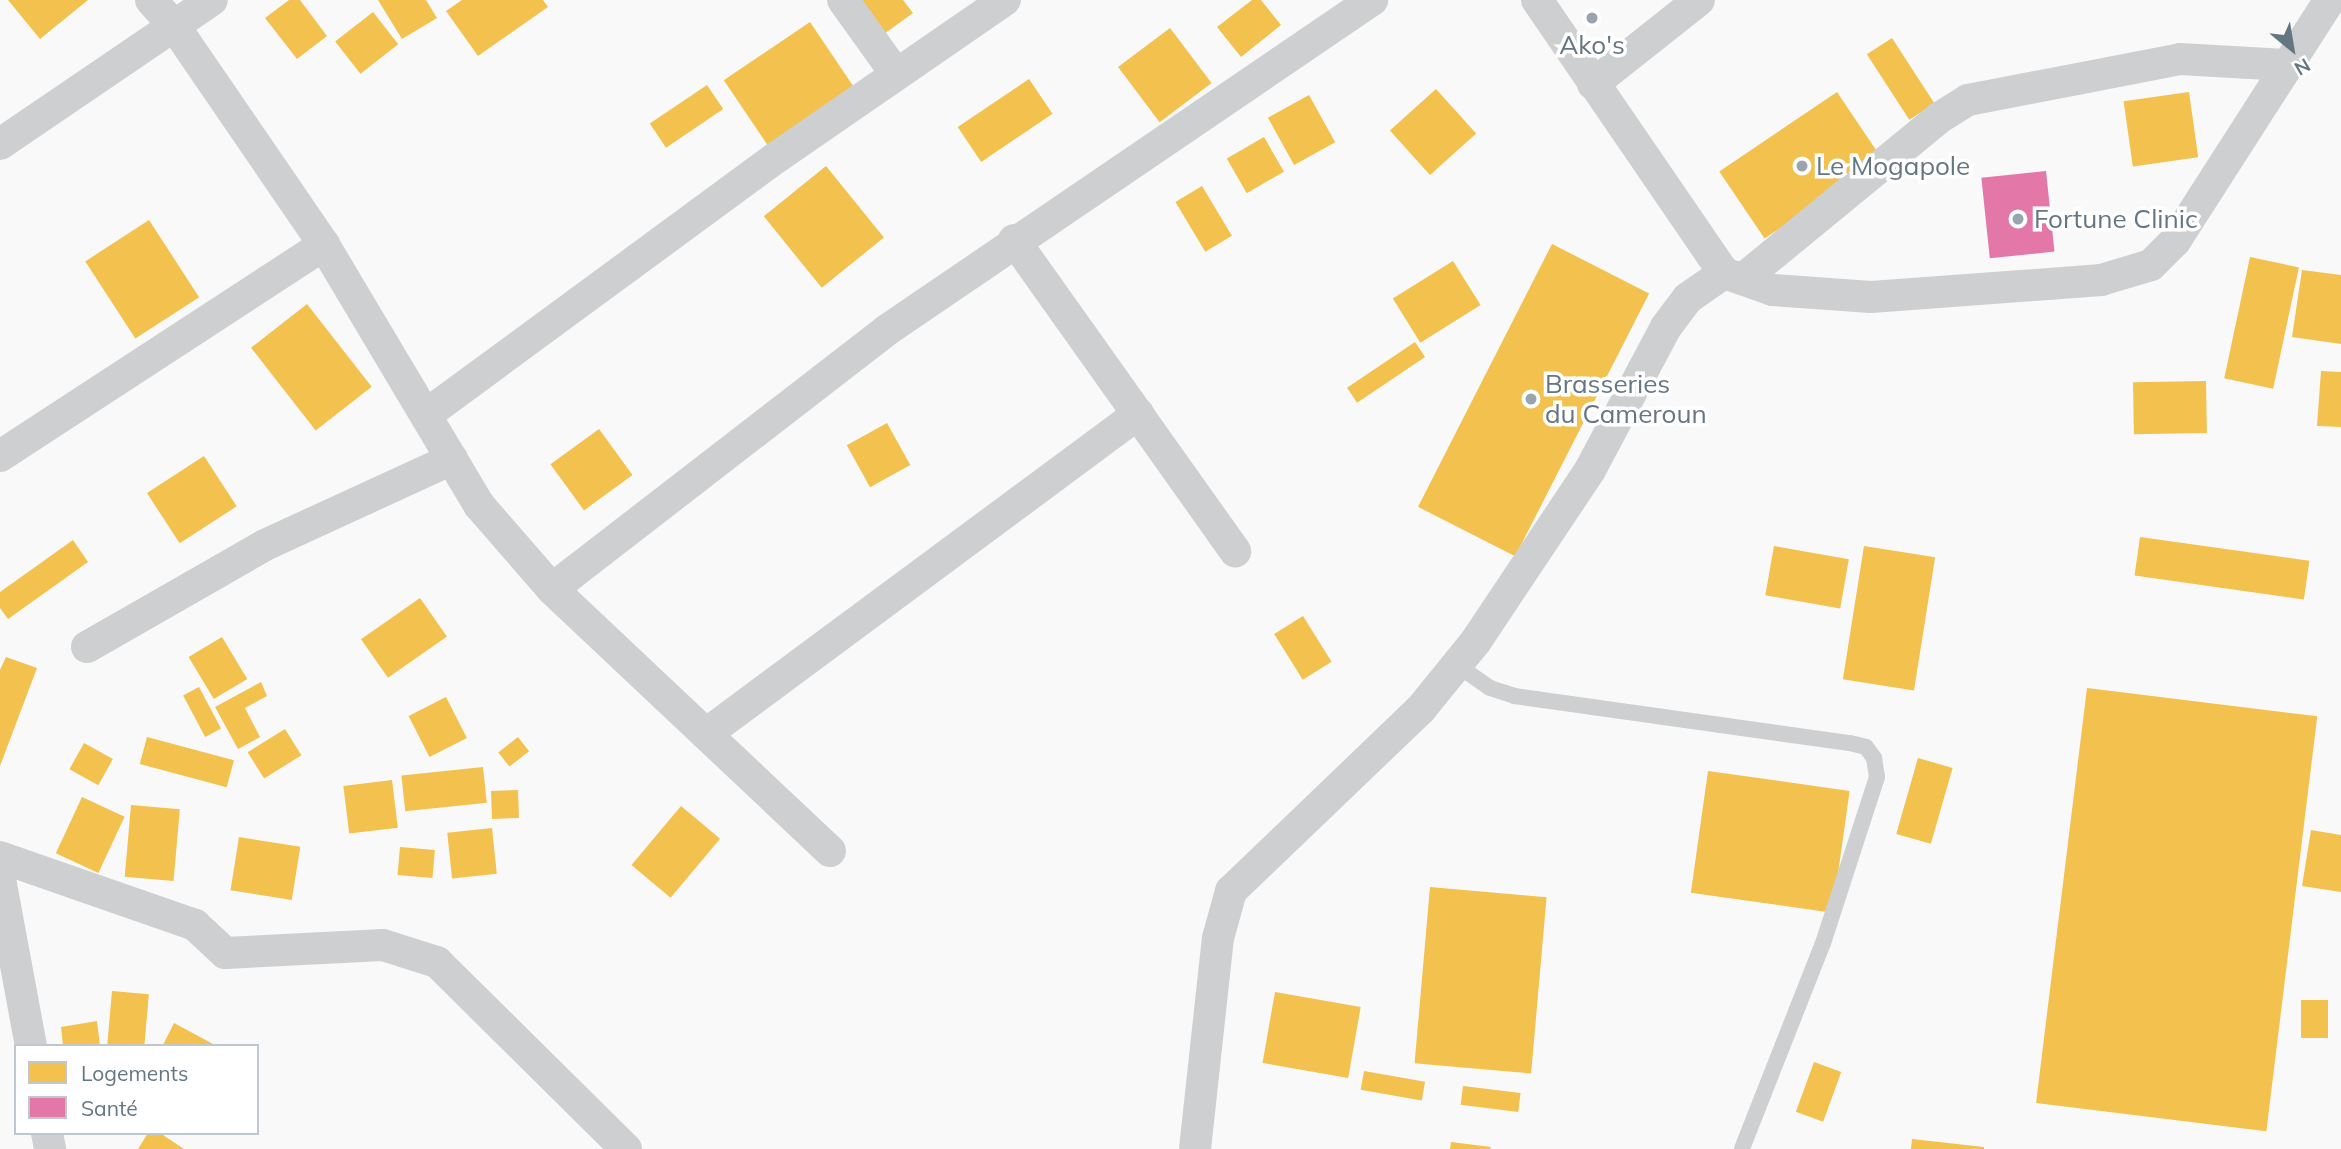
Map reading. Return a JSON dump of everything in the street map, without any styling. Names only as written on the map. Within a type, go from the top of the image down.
[{"type":"street","points":[[150,0],[175,27],[324,244],[480,505],[552,589],[830,851]]},
{"type":"street","points":[[0,144],[212,0]]},
{"type":"street","points":[[843,0],[896,74]]},
{"type":"street","points":[[427,414],[896,74],[1005,0]]},
{"type":"street","points":[[552,589],[887,330],[1014,240],[1372,0]]},
{"type":"street","points":[[1536,0],[1593,84],[1734,276],[1773,290],[1871,298],[2128,275],[2151,265],[2175,241],[2285,65],[2332,15]]},
{"type":"street","points":[[1593,84],[1699,0]]},
{"type":"street","points":[[1195,1149],[1218,938],[1231,891],[1420,710],[1457,665],[1590,470],[1666,327],[1688,298],[1734,276],[1938,118],[1968,100],[2180,60],[2285,65]]},
{"type":"street","points":[[1014,240],[1235,551]]},
{"type":"street","points":[[0,456],[324,244]]},
{"type":"street","points":[[706,734],[1138,414]]},
{"type":"street","points":[[86,647],[265,545],[453,459]]},
{"type":"street","points":[[0,857],[195,925],[225,953],[383,945],[437,962],[626,1149]]},
{"type":"street","points":[[0,878],[9,993],[30,1044]]},
{"type":"lane","points":[[1457,665],[1490,688],[1514,696],[1850,743],[1866,747],[1874,758],[1877,777],[1822,943],[1742,1149]]},
{"type":"building: Logements","points":[[8,0],[88,0],[40,39]]},
{"type":"building: Logements","points":[[289,0],[300,0],[327,36],[297,59],[265,18]]},
{"type":"building: Logements","points":[[378,0],[426,0],[437,18],[402,39]]},
{"type":"building: Logements","points":[[462,0],[543,0],[548,7],[478,56],[446,11]]},
{"type":"building: Logements","points":[[859,0],[903,0],[913,13],[884,34]]},
{"type":"building: Logements","points":[[1252,0],[1261,0],[1281,25],[1241,57],[1217,27]]},
{"type":"building: Logements","points":[[373,12],[398,44],[360,74],[335,42]]},
{"type":"building: Logements","points":[[810,22],[858,92],[771,151],[724,80]]},
{"type":"building: Logements","points":[[1170,28],[1212,83],[1160,122],[1118,67]]},
{"type":"building: Logements","points":[[1892,38],[1934,103],[1909,120],[1867,54]]},
{"type":"building: Logements","points":[[1029,79],[1052,114],[981,162],[958,127]]},
{"type":"building: Logements","points":[[707,85],[723,109],[666,148],[650,124]]},
{"type":"building: Logements","points":[[1436,89],[1476,134],[1430,175],[1390,130]]},
{"type":"building: Logements","name":"Le Mogapole","points":[[1837,92],[1882,159],[1765,239],[1719,171]]},
{"type":"building: Logements","points":[[2189,92],[2198,157],[2133,167],[2124,101]]},
{"type":"building: Logements","points":[[1309,95],[1335,142],[1294,165],[1268,118]]},
{"type":"building: Logements","points":[[1264,137],[1284,172],[1247,193],[1227,158]]},
{"type":"building: Logements","points":[[826,166],[884,237],[822,288],[764,216]]},
{"type":"building: Logements","points":[[1202,186],[1232,236],[1205,252],[1175,202]]},
{"type":"building: Logements","points":[[149,220],[199,297],[135,339],[85,261]]},
{"type":"building: Logements","name":"Brasseries du Cameroun","points":[[1552,244],[1649,293],[1515,556],[1418,507]]},
{"type":"building: Logements","points":[[2250,257],[2299,267],[2273,389],[2224,378]]},
{"type":"building: Logements","points":[[1453,261],[1481,305],[1420,343],[1393,299]]},
{"type":"building: Logements","points":[[2302,270],[2341,275],[2341,344],[2292,337]]},
{"type":"building: Logements","points":[[307,304],[372,387],[316,430],[251,348]]},
{"type":"building: Logements","points":[[1415,342],[1425,357],[1357,403],[1347,388]]},
{"type":"building: Logements","points":[[2321,371],[2341,372],[2341,427],[2317,426]]},
{"type":"building: Logements","points":[[2206,381],[2207,433],[2134,434],[2133,382]]},
{"type":"building: Logements","points":[[887,423],[910,465],[870,487],[847,445]]},
{"type":"building: Logements","points":[[599,429],[633,475],[584,510],[550,464]]},
{"type":"building: Logements","points":[[204,456],[237,506],[180,543],[147,493]]},
{"type":"building: Logements","points":[[2140,537],[2309,561],[2304,599],[2135,576]]},
{"type":"building: Logements","points":[[73,540],[88,562],[8,619],[0,608],[0,592]]},
{"type":"building: Logements","points":[[1774,546],[1849,559],[1840,608],[1765,595]]},
{"type":"building: Logements","points":[[1864,546],[1935,557],[1914,691],[1843,679]]},
{"type":"building: Logements","points":[[420,598],[447,637],[388,678],[361,639]]},
{"type":"building: Logements","points":[[1303,616],[1332,662],[1303,680],[1274,634]]},
{"type":"building: Logements","points":[[222,637],[247,679],[214,699],[189,657]]},
{"type":"building: Logements","points":[[6,657],[37,668],[0,766],[0,670]]},
{"type":"building: Logements","points":[[261,682],[267,696],[245,708],[260,737],[238,749],[215,707]]},
{"type":"building: Logements","points":[[199,687],[221,728],[205,737],[183,695]]},
{"type":"building: Logements","points":[[2087,688],[2317,716],[2266,1131],[2036,1103]]},
{"type":"building: Logements","points":[[446,697],[467,738],[429,757],[409,716]]},
{"type":"building: Logements","points":[[285,729],[301,755],[264,779],[248,752]]},
{"type":"building: Logements","points":[[147,737],[234,760],[227,787],[140,764]]},
{"type":"building: Logements","points":[[518,737],[529,751],[509,767],[498,752]]},
{"type":"building: Logements","points":[[84,743],[113,759],[98,785],[69,769]]},
{"type":"building: Logements","points":[[1918,758],[1953,768],[1931,844],[1896,834]]},
{"type":"building: Logements","points":[[483,767],[487,803],[405,811],[401,776]]},
{"type":"building: Logements","points":[[1708,771],[1850,791],[1832,913],[1691,893]]},
{"type":"building: Logements","points":[[392,780],[398,828],[349,834],[343,786]]},
{"type":"building: Logements","points":[[518,790],[519,818],[492,819],[491,791]]},
{"type":"building: Logements","points":[[82,797],[125,817],[98,873],[56,853]]},
{"type":"building: Logements","points":[[131,805],[180,809],[174,881],[125,877]]},
{"type":"building: Logements","points":[[681,806],[720,839],[671,898],[632,865]]},
{"type":"building: Logements","points":[[492,828],[497,874],[452,878],[447,833]]},
{"type":"building: Logements","points":[[2311,830],[2341,835],[2341,892],[2302,886]]},
{"type":"building: Logements","points":[[239,837],[300,847],[292,900],[231,890]]},
{"type":"building: Logements","points":[[400,847],[435,850],[432,878],[398,875]]},
{"type":"building: Logements","points":[[1430,887],[1547,897],[1531,1074],[1415,1063]]},
{"type":"building: Logements","points":[[112,991],[149,994],[145,1044],[107,1044]]},
{"type":"building: Logements","points":[[1275,992],[1361,1007],[1348,1078],[1262,1063]]},
{"type":"building: Logements","points":[[2301,1000],[2328,1000],[2328,1038],[2301,1038]]},
{"type":"building: Logements","points":[[97,1021],[100,1044],[63,1044],[61,1027]]},
{"type":"building: Logements","points":[[174,1023],[213,1044],[164,1044]]},
{"type":"building: Logements","points":[[1814,1062],[1841,1072],[1823,1122],[1796,1112]]},
{"type":"building: Logements","points":[[1364,1071],[1425,1082],[1422,1100],[1361,1090]]},
{"type":"building: Logements","points":[[1463,1086],[1521,1093],[1518,1112],[1461,1105]]},
{"type":"building: Logements","points":[[147,1135],[163,1135],[184,1149],[138,1149]]},
{"type":"building: Logements","points":[[1912,1139],[1984,1147],[1984,1149],[1911,1149]]},
{"type":"building: Logements","points":[[1451,1142],[1491,1147],[1450,1149]]},
{"type":"building: Santé","points":[[2046,171],[2054,252],[1990,258],[1981,178]]},
{"type":"place","name":"Ako's","points":[[1592,18]]},
{"type":"place","name":"Le Mogapole","points":[[1802,166]]},
{"type":"place","name":"Fortune Clinic","points":[[2018,219]]},
{"type":"place","name":"Brasseries du Cameroun","points":[[1531,399]]}]
